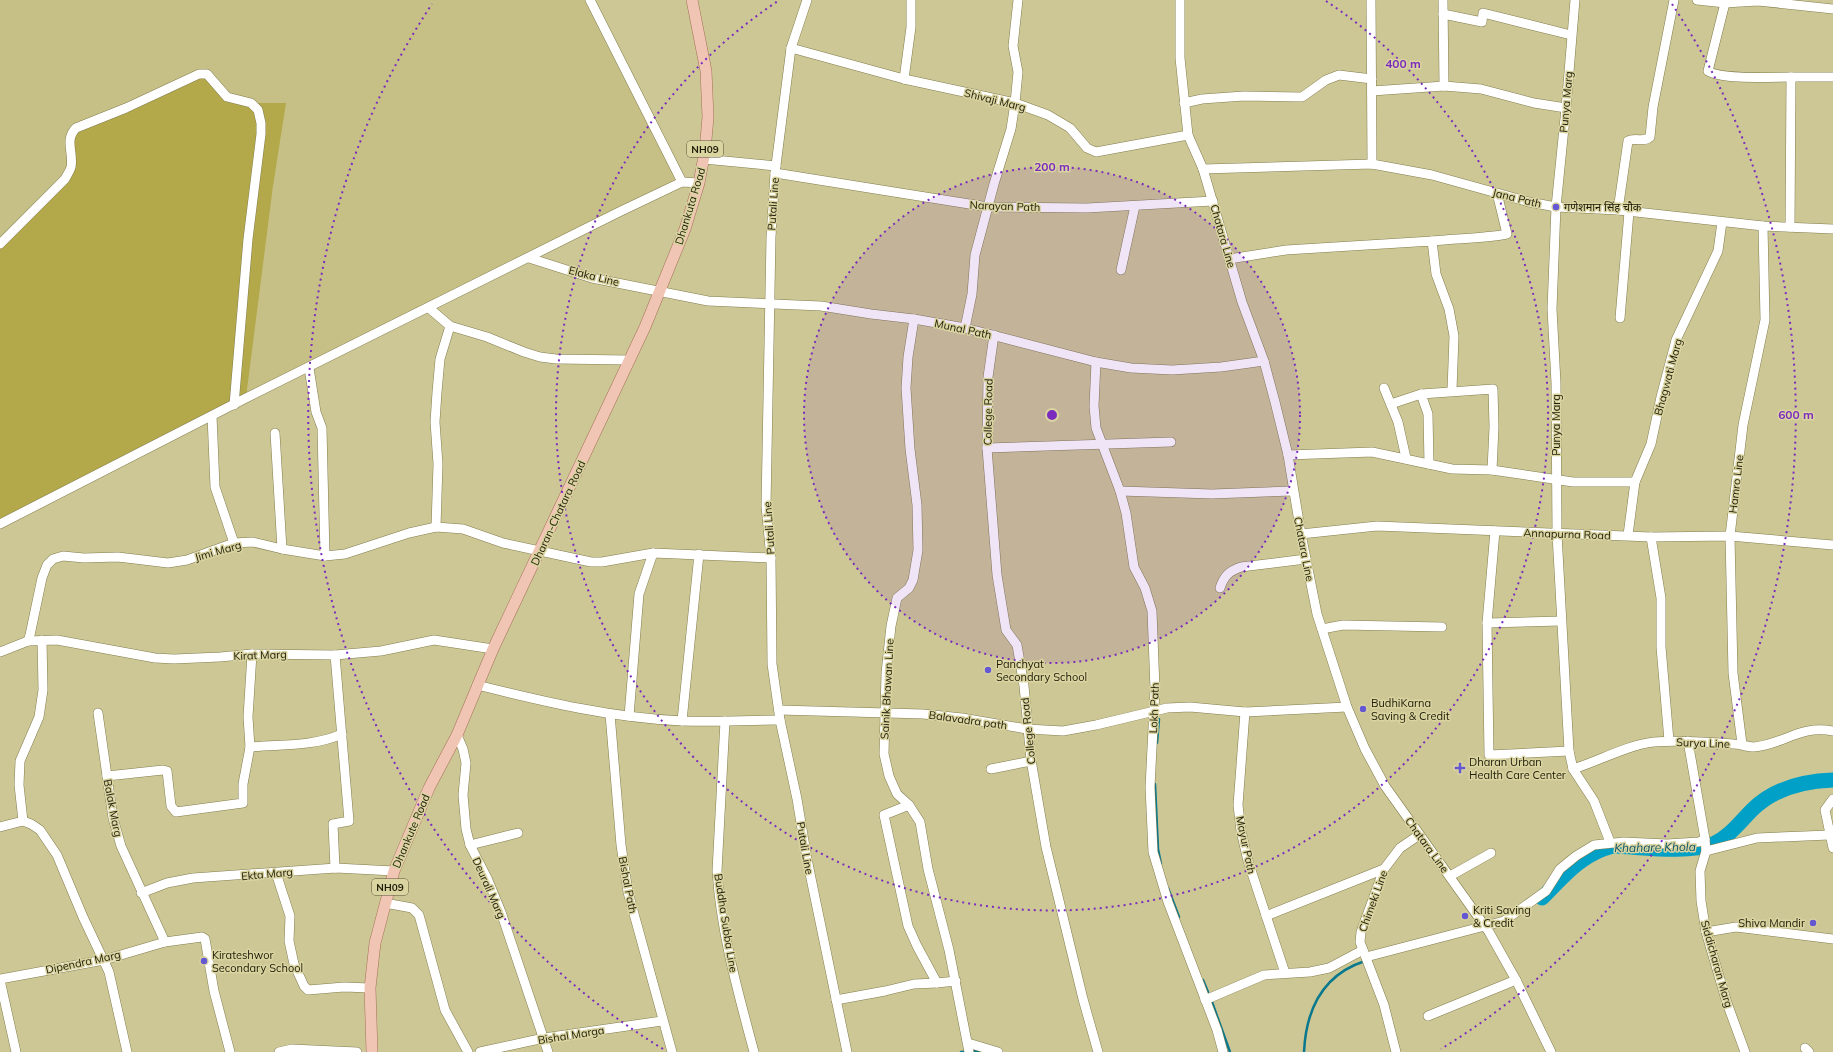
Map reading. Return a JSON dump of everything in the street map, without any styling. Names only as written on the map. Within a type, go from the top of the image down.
[{"type":"main road","name":"Dhankuta Road","points":[[660,291],[685,228],[699,183],[704,159],[708,117],[706,71],[692,0]]},
{"type":"main road","name":"Dharan-Chatara Road","points":[[456,735],[493,649],[660,291]]},
{"type":"main road","name":"Dhankute Road","points":[[372,1052],[370,988],[375,943],[385,903],[394,870],[429,788],[456,735]]},
{"type":"street","points":[[590,0],[682,182]]},
{"type":"street","name":"Putali Line","points":[[807,0],[791,48],[776,170],[771,237],[766,506],[771,558],[772,664],[780,715],[847,1052]]},
{"type":"street","points":[[904,79],[912,27],[911,0]]},
{"type":"street","points":[[965,328],[972,294],[975,255],[1011,129],[1018,72],[1013,46],[1018,0]]},
{"type":"street","name":"Chatara Line","points":[[1180,0],[1180,58],[1188,135],[1203,169],[1242,302],[1264,361],[1288,455],[1301,534],[1322,629],[1347,707],[1365,749],[1385,786],[1487,929],[1516,980],[1551,1052]]},
{"type":"street","points":[[1371,0],[1372,164]]},
{"type":"street","points":[[1443,0],[1444,86]]},
{"type":"street","name":"Punya Marg","points":[[1575,0],[1556,207],[1552,309],[1556,383],[1557,534],[1569,751],[1573,769],[1594,801],[1610,842]]},
{"type":"street","points":[[1618,210],[1628,141],[1631,139],[1646,140],[1650,137],[1652,107],[1674,0]]},
{"type":"street","points":[[1703,1],[1725,3],[1758,1],[1833,9]]},
{"type":"street","points":[[1725,3],[1708,71],[1714,75],[1734,77],[1833,77]]},
{"type":"street","points":[[1443,14],[1482,22],[1483,13],[1571,34]]},
{"type":"street","name":"Shivaji Marg","points":[[791,48],[904,79],[1015,103],[1048,115],[1070,128],[1087,148],[1096,152],[1188,135]]},
{"type":"street","points":[[0,244],[65,178],[71,169],[72,161],[69,141],[70,133],[76,128],[126,108],[199,74],[207,74],[226,97],[252,103],[258,110],[261,134],[248,239],[234,405]]},
{"type":"street","points":[[1184,103],[1202,99],[1244,96],[1302,97],[1326,80],[1338,75],[1372,79]]},
{"type":"street","points":[[1790,227],[1791,77]]},
{"type":"street","points":[[1372,91],[1444,86],[1481,89],[1566,108]]},
{"type":"street","name":"Narayan Path","points":[[704,159],[988,207],[1087,208],[1213,201]]},
{"type":"street","name":"Jana Path","points":[[1203,169],[1372,164],[1432,175],[1529,202],[1556,207],[1618,210],[1763,226],[1833,229]]},
{"type":"street","points":[[0,524],[212,416],[682,182],[699,183]]},
{"type":"street","points":[[1229,259],[1286,250],[1432,241],[1456,238],[1487,238],[1507,234],[1498,194]]},
{"type":"street","points":[[1121,270],[1135,206]]},
{"type":"street","points":[[1620,318],[1629,212]]},
{"type":"street","name":"Bhagwati Marg","points":[[1628,536],[1635,482],[1651,444],[1661,397],[1676,340],[1718,251],[1722,222]]},
{"type":"street","name":"Hamro Line","points":[[1742,744],[1733,673],[1730,536],[1743,425],[1765,320],[1763,226]]},
{"type":"street","points":[[1432,241],[1436,274],[1449,309],[1454,336],[1452,390]]},
{"type":"street","name":"Elaka Line","points":[[529,258],[592,278],[660,291]]},
{"type":"street","name":"Munal Path","points":[[660,291],[708,301],[821,306],[914,319],[965,328],[1096,362],[1131,368],[1172,370],[1220,367],[1264,361]]},
{"type":"street","points":[[429,308],[450,326],[487,337],[540,357],[556,359],[629,360]]},
{"type":"street","name":"Sainik Bhawan Line","points":[[914,319],[908,357],[906,388],[910,449],[917,505],[918,550],[913,580],[909,588],[897,598],[894,612],[886,673],[884,754],[889,776],[897,794],[909,805],[920,822],[928,869],[956,981],[969,1048]]},
{"type":"street","points":[[436,527],[438,464],[435,422],[437,392],[440,359],[450,326]]},
{"type":"street","name":"College Road","points":[[994,335],[988,377],[987,448],[997,575],[1006,630],[1017,645],[1024,686],[1031,761],[1046,847],[1082,999],[1098,1052]]},
{"type":"street","name":"Lokh Path","points":[[1096,362],[1094,406],[1096,428],[1120,491],[1126,513],[1134,566],[1145,588],[1152,611],[1154,638],[1154,710],[1150,787],[1153,852],[1168,902],[1223,1052]]},
{"type":"street","points":[[309,368],[316,412],[322,428],[325,556]]},
{"type":"street","points":[[1384,388],[1398,422],[1406,458]]},
{"type":"street","points":[[1391,404],[1421,394],[1452,390],[1493,389],[1494,428],[1492,470]]},
{"type":"street","points":[[1421,394],[1428,414],[1429,464]]},
{"type":"street","points":[[212,416],[216,487],[234,543]]},
{"type":"street","points":[[275,433],[282,549]]},
{"type":"street","points":[[987,448],[1171,442]]},
{"type":"street","points":[[1288,455],[1372,452],[1452,469],[1492,470],[1573,482],[1635,482]]},
{"type":"street","points":[[1120,491],[1212,494],[1293,491]]},
{"type":"street","name":"Annapurna Road","points":[[1301,534],[1376,526],[1651,537],[1730,536],[1833,545]]},
{"type":"street","name":"Jimi Marg","points":[[28,640],[42,578],[47,565],[53,559],[63,556],[84,558],[118,557],[168,563],[187,560],[234,543],[253,542],[282,549],[325,556],[345,554],[409,533],[436,527],[463,529],[503,543],[591,562],[602,562],[653,553],[771,558]]},
{"type":"street","points":[[1495,531],[1488,623],[1489,754],[1569,751]]},
{"type":"street","points":[[1651,537],[1661,598],[1661,647],[1669,741]]},
{"type":"street","points":[[629,716],[639,594],[653,553]]},
{"type":"street","points":[[682,721],[699,554]]},
{"type":"street","points":[[1220,588],[1224,577],[1233,570],[1241,567],[1306,559]]},
{"type":"street","points":[[1488,623],[1561,621]]},
{"type":"street","points":[[1322,629],[1342,625],[1442,627]]},
{"type":"street","points":[[0,652],[28,640]]},
{"type":"street","name":"Kirat Marg","points":[[28,640],[57,640],[155,658],[214,658],[252,654],[335,655],[381,651],[434,640],[493,649]]},
{"type":"street","points":[[22,821],[18,785],[20,761],[39,718],[42,690],[42,640]]},
{"type":"street","points":[[107,776],[163,770],[166,771],[171,806],[176,812],[239,804],[244,801],[243,784],[250,747],[248,717],[252,654]]},
{"type":"street","points":[[335,655],[349,821],[333,824],[335,868]]},
{"type":"street","name":"Balavadra path","points":[[477,685],[560,705],[610,714],[682,721],[725,720],[780,715],[885,712],[954,717],[1027,729],[1063,731],[1096,725],[1154,710],[1190,707],[1245,712],[1347,707]]},
{"type":"street","name":"Mayur Path","points":[[1245,712],[1238,805],[1241,831],[1248,861],[1285,973]]},
{"type":"street","name":"Balak Marg","points":[[98,713],[113,818],[121,846],[164,942]]},
{"type":"street","name":"Bishal Path","points":[[610,714],[620,845],[628,892],[662,1021],[672,1052]]},
{"type":"street","name":"Buddha Subba Line","points":[[725,720],[717,871],[718,886],[730,964],[754,1052]]},
{"type":"street","name":"Surya Line","points":[[1573,769],[1629,748],[1652,742],[1688,741],[1742,744],[1752,747],[1763,746],[1812,729],[1833,731]]},
{"type":"street","points":[[250,747],[310,744],[329,740],[342,734]]},
{"type":"street","name":"Deurali Marg","points":[[456,735],[464,749],[466,763],[463,795],[466,829],[470,845],[487,878],[501,912],[548,1052]]},
{"type":"street","points":[[1688,741],[1705,844]]},
{"type":"street","points":[[991,769],[1031,761]]},
{"type":"street","points":[[1833,799],[1826,810],[1829,835],[1833,848]]},
{"type":"street","points":[[909,805],[887,813],[884,815],[884,820],[908,926],[937,983]]},
{"type":"street","points":[[0,827],[22,821],[40,830],[57,855],[83,917],[104,960],[112,987],[127,1052]]},
{"type":"street","points":[[470,845],[518,833]]},
{"type":"street","name":"Chimeki Line","points":[[1396,1052],[1384,1005],[1360,942],[1361,932],[1384,869],[1400,848],[1419,835]]},
{"type":"street","points":[[1205,1000],[1264,975],[1310,972],[1366,957],[1487,929],[1504,921],[1546,891],[1560,869],[1576,856],[1594,846],[1610,842],[1667,844],[1700,842],[1705,844],[1757,838],[1829,835]]},
{"type":"street","name":"Siddicharan Marg","points":[[1705,844],[1700,871],[1701,901],[1706,932],[1727,1004],[1745,1052]]},
{"type":"street","points":[[1450,876],[1491,853]]},
{"type":"street","name":"Ekta Marg","points":[[141,893],[167,883],[193,878],[335,868],[394,870]]},
{"type":"street","points":[[1266,916],[1384,869]]},
{"type":"street","points":[[276,873],[290,916],[289,941],[294,964],[304,986],[308,990],[344,987],[370,988]]},
{"type":"street","points":[[385,903],[412,908],[418,915],[445,1010],[468,1052]]},
{"type":"street","points":[[1706,932],[1736,927],[1833,939]]},
{"type":"street","name":"Dipendra Marg","points":[[0,979],[104,960],[164,942],[202,937],[205,939],[214,992],[230,1052]]},
{"type":"street","points":[[0,979],[16,1052]]},
{"type":"street","points":[[1428,1016],[1516,980]]},
{"type":"street","points":[[836,1000],[886,991],[914,984],[956,981]]},
{"type":"street","name":"Bishal Marga","points":[[480,1052],[544,1038],[662,1021]]},
{"type":"street","points":[[969,1048],[998,1052]]},
{"type":"street","points":[[279,1052],[292,1049],[357,1052]]},
{"type":"shaded area","points":[[0,0],[590,0],[682,182],[246,398],[273,186],[71,169],[0,244]]},
{"type":"shaded area","points":[[207,74],[227,97],[251,103],[286,103],[273,186],[246,398],[0,524],[0,244],[65,178],[70,133]]},
{"type":"waterway","points":[[1157,743],[1159,719]]},
{"type":"waterway","name":"Khahare Khola","points":[[1542,898],[1566,874],[1582,860],[1592,854],[1613,846],[1690,849],[1713,844],[1729,833],[1752,810],[1769,797],[1800,784],[1833,780]]},
{"type":"waterway","points":[[1155,784],[1158,849],[1161,864]]},
{"type":"waterway","points":[[1168,888],[1179,917]]},
{"type":"waterway","name":"Khahare Khola","points":[[1304,1052],[1308,1022],[1319,996],[1327,985],[1338,975],[1350,967],[1365,961]]},
{"type":"waterway","points":[[1203,980],[1208,992]]},
{"type":"waterway","points":[[1212,1002],[1230,1052]]},
{"type":"waterway","name":"Khahare Khola","points":[[961,1052],[979,1051]]},
{"type":"place","name":"गणेशमान सिंह चौक","points":[[1556,207]]},
{"type":"place","name":"Panchyat Secondary School","points":[[988,670]]},
{"type":"place","name":"BudhiKarna Saving & Credit","points":[[1363,709]]},
{"type":"place","name":"Dharan Urban Health Care Center","points":[[1460,768]]},
{"type":"place","name":"Kriti Saving & Credit","points":[[1465,916]]},
{"type":"place","name":"Shiva Mandir","points":[[1813,923]]},
{"type":"place","name":"Kirateshwor Secondary School","points":[[204,961]]}]
